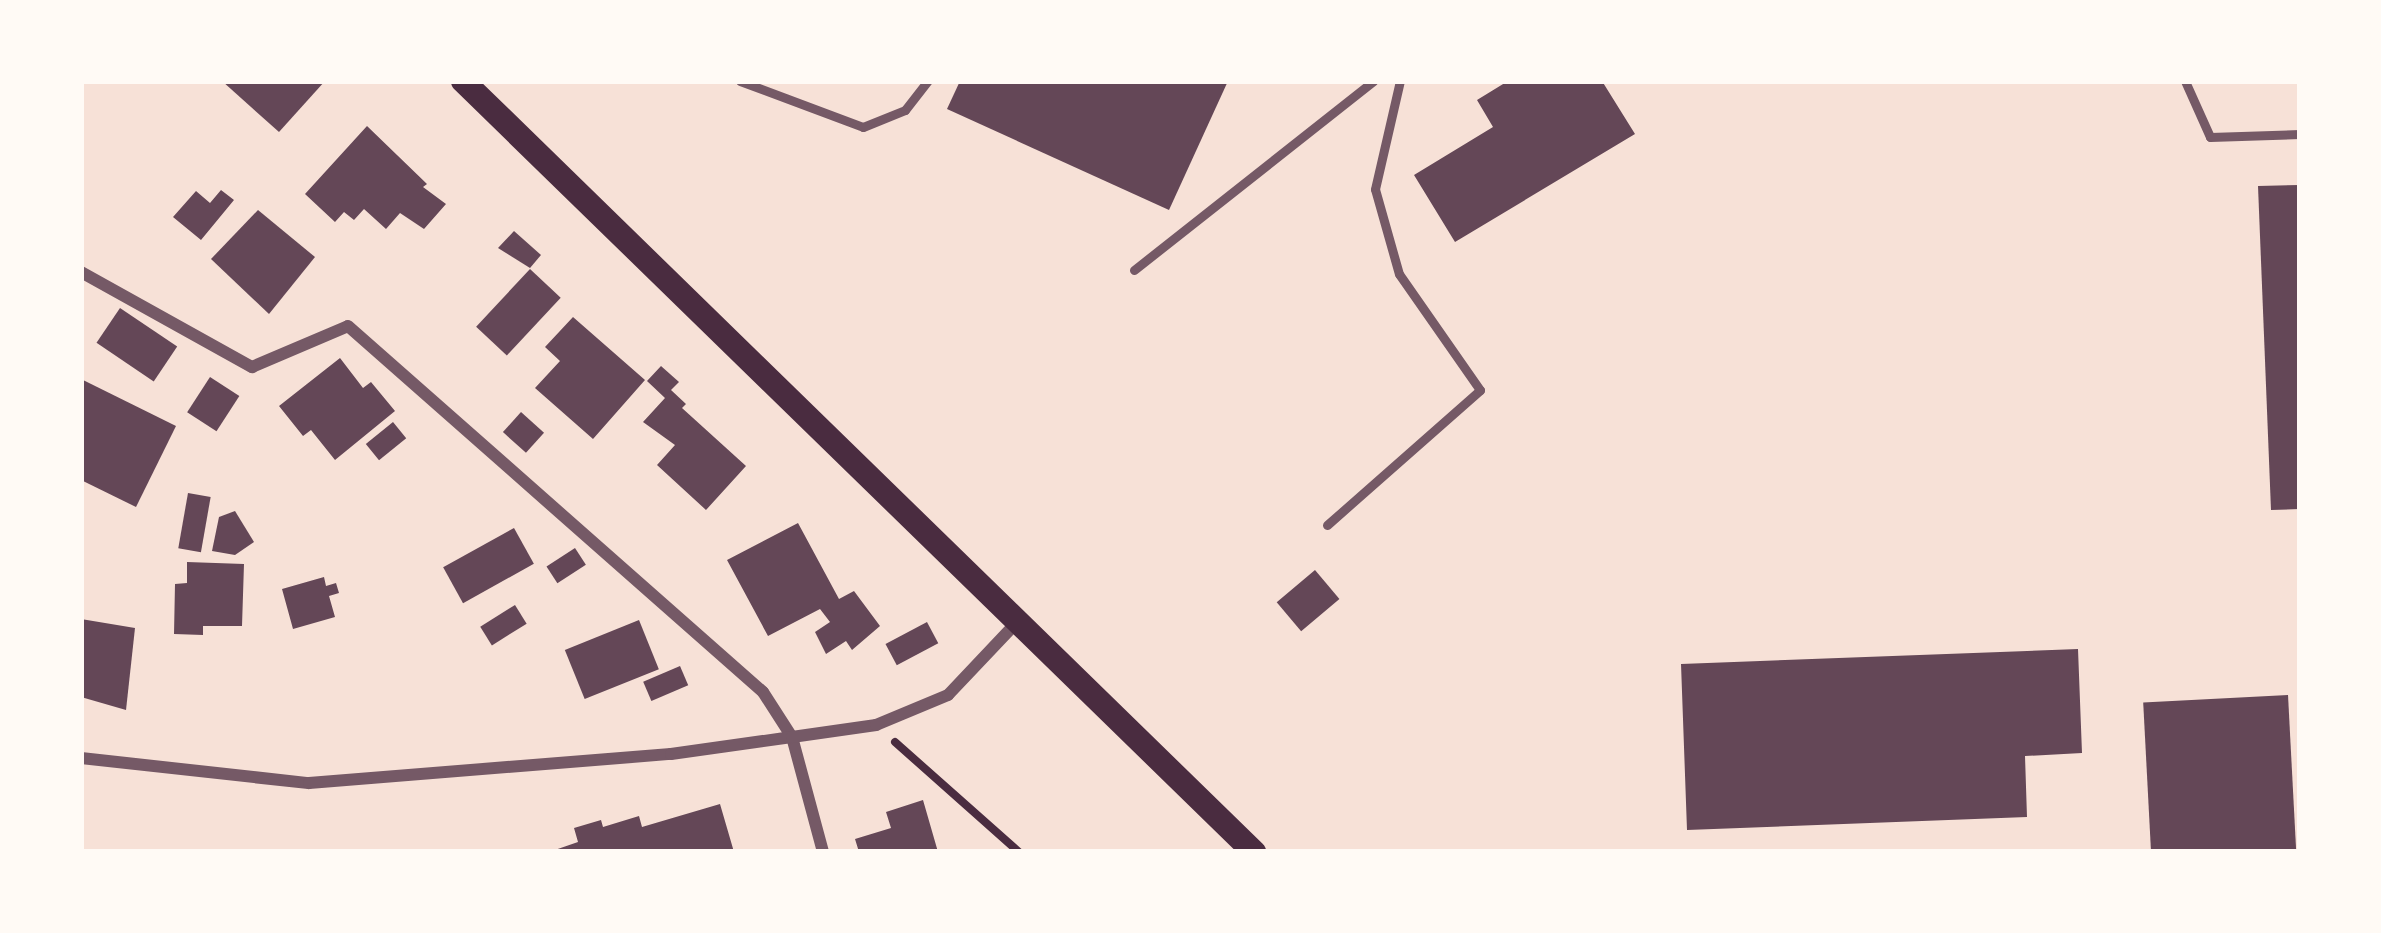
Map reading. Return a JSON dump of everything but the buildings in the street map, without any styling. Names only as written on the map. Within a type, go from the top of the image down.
[{"type":"main road","points":[[463,81],[1254,852]]},
{"type":"street","points":[[81,272],[252,367],[348,326],[763,692],[792,737],[823,852]]},
{"type":"street","points":[[81,758],[309,783],[671,754],[876,725],[948,695],[1016,623]]},
{"type":"lane","points":[[740,81],[862,128],[905,110],[928,81]]},
{"type":"lane","points":[[1134,270],[1372,81]]},
{"type":"lane","points":[[1327,525],[1480,390],[1399,274],[1376,189],[1400,81]]},
{"type":"lane","points":[[2185,81],[2210,137],[2300,134]]},
{"type":"path","points":[[876,725],[1019,852]]}]
